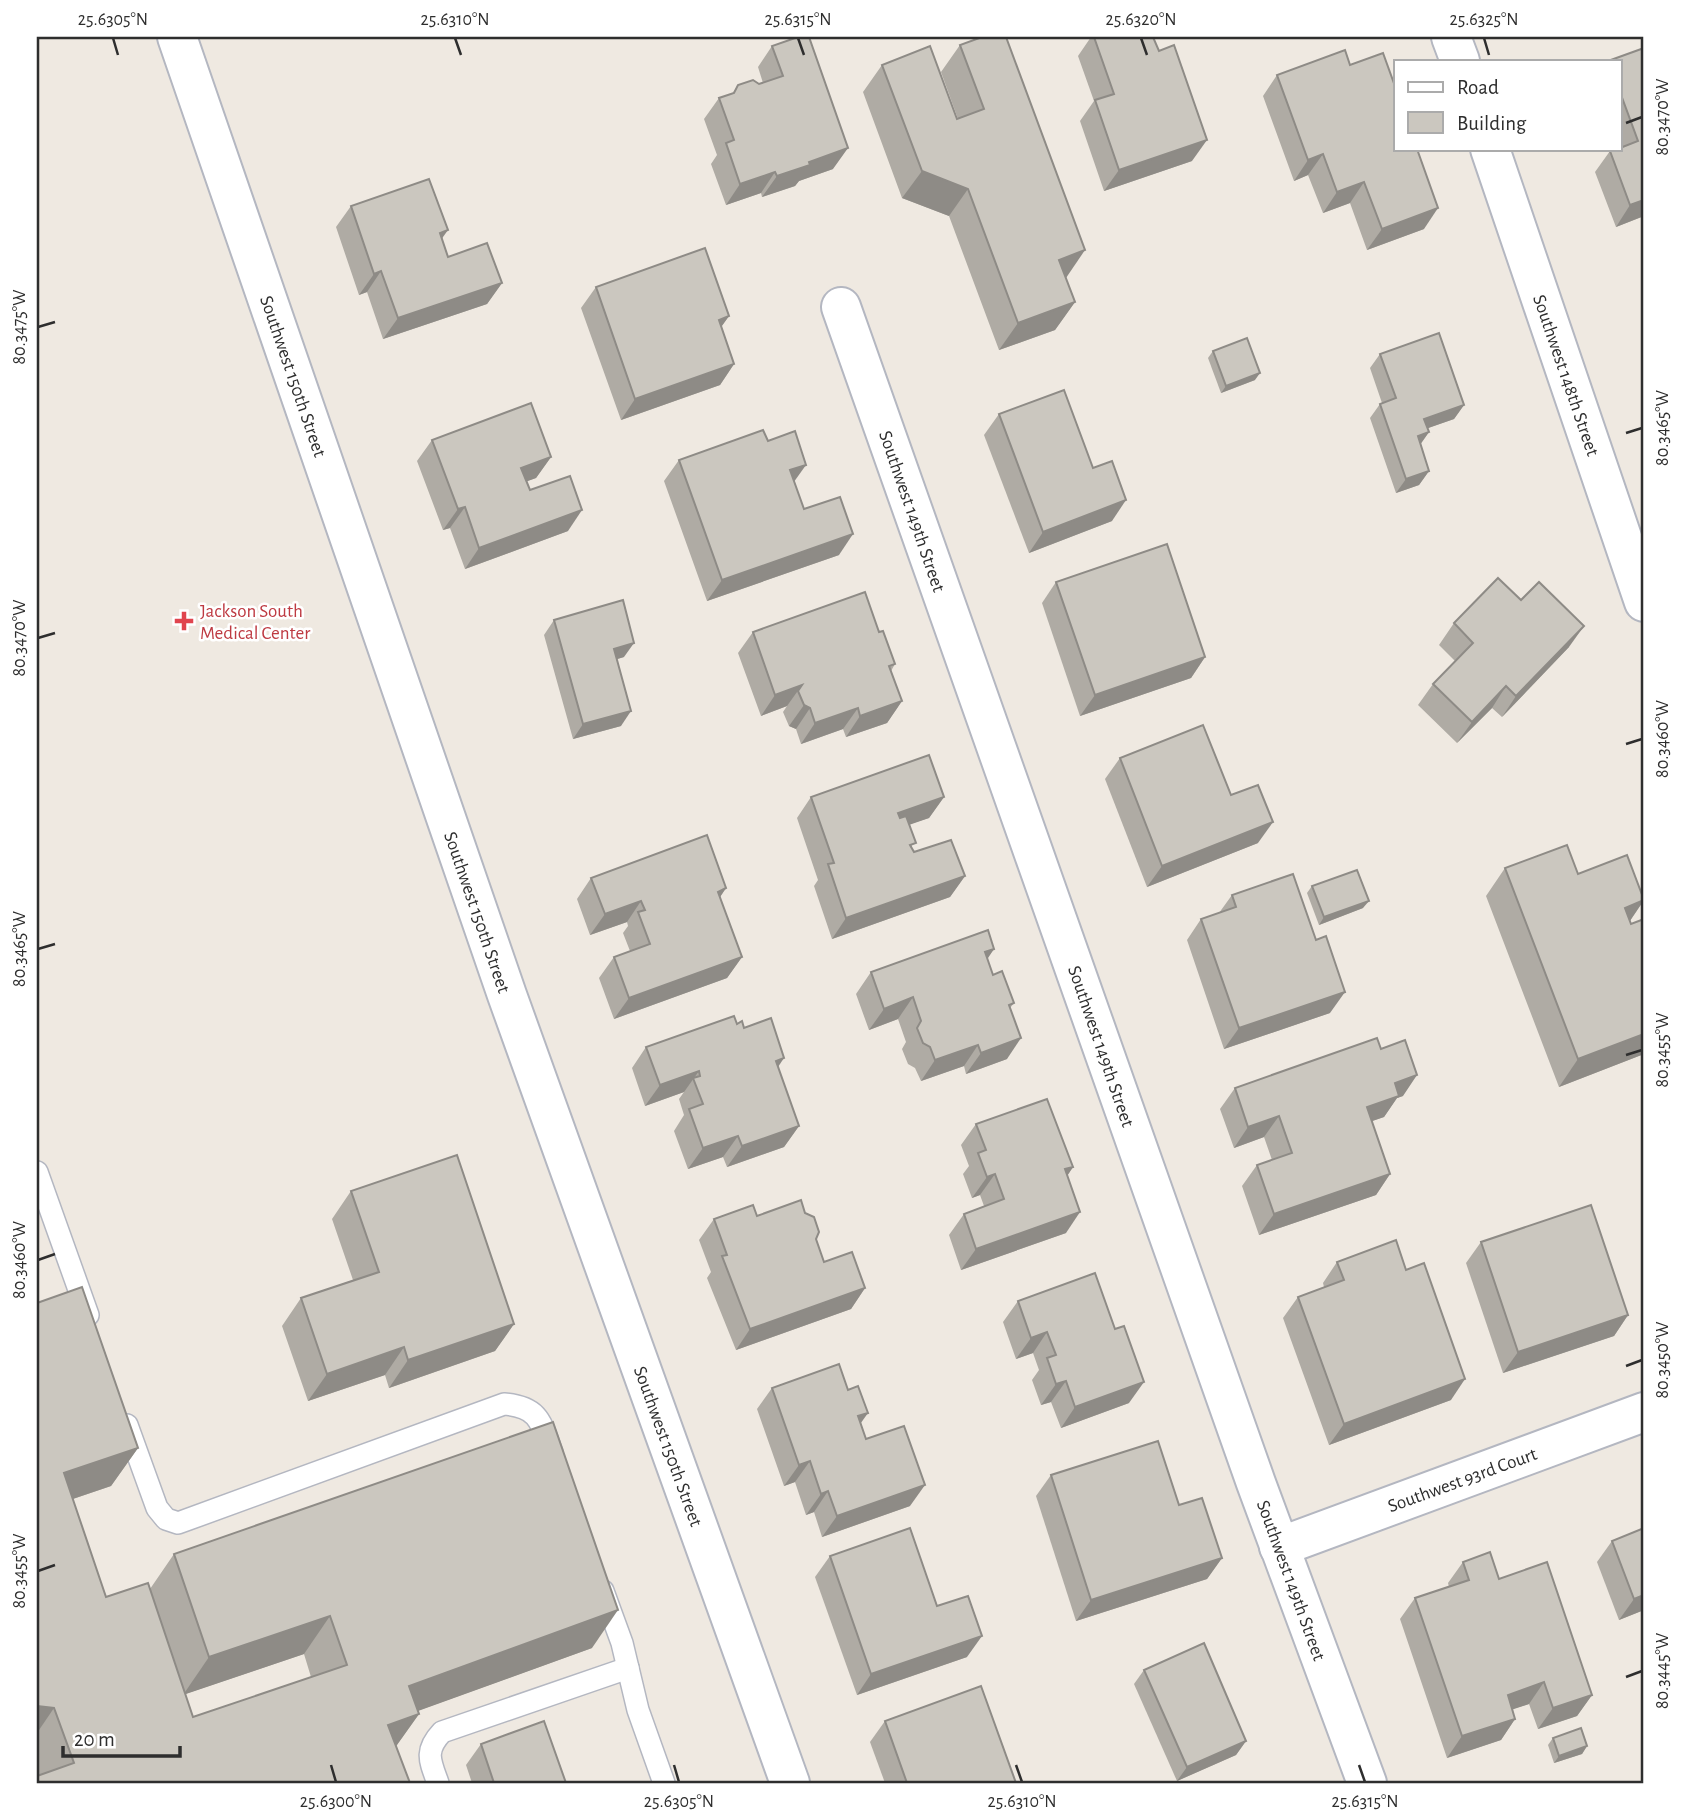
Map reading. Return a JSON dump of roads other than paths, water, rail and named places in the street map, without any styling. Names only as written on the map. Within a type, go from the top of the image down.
[{"type":"street","name":"Southwest 150th Street","points":[[177,37],[507,995],[790,1783]]},
{"type":"street","points":[[1451,37],[1460,60]]},
{"type":"street","name":"Southwest 148th Street","points":[[1490,150],[1644,602]]},
{"type":"street","name":"Southwest 149th Street","points":[[841,307],[1279,1547],[1367,1783]]},
{"type":"street","name":"Southwest 93rd Court","points":[[1279,1547],[1644,1412]]},
{"type":"lane","points":[[37,1172],[97,1340]]},
{"type":"lane","points":[[120,1405],[157,1508],[166,1519],[178,1523],[504,1404],[521,1405],[539,1419],[558,1468]]},
{"type":"lane","points":[[594,1568],[622,1643],[638,1710],[664,1783]]},
{"type":"lane","points":[[438,1783],[430,1759],[432,1742],[442,1732],[628,1668]]},
{"type":"place","name":"Jackson South Medical Center","points":[[184,621]]}]
